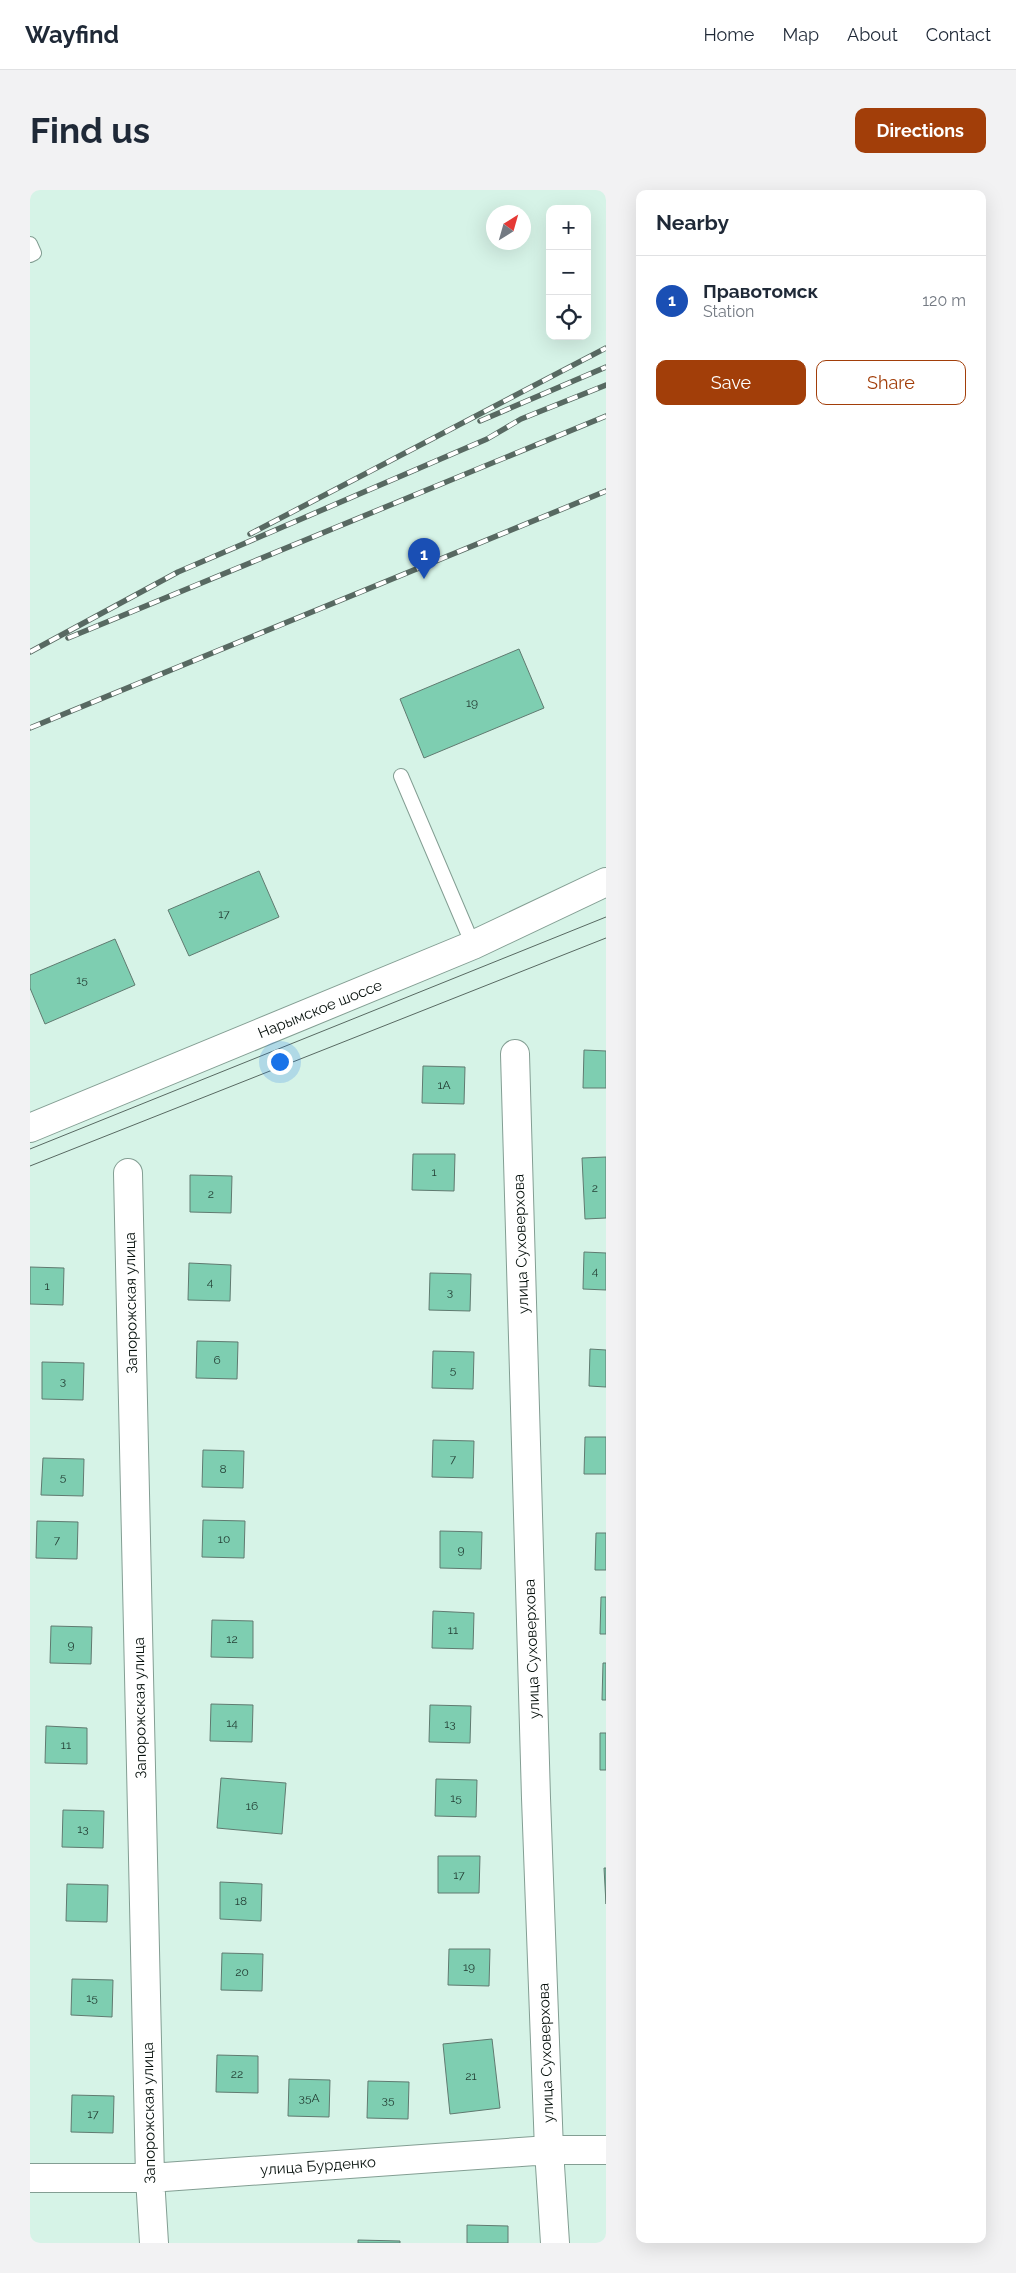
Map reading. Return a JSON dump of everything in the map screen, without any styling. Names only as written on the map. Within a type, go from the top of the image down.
[{"type":"street","name":"Нарымское шоссе","points":[[30,1128],[474,945],[606,882]]},
{"type":"street","name":"улица Суховерхова","points":[[515,1054],[536,1798],[549,2150],[555,2243]]},
{"type":"street","name":"Запорожская улица","points":[[128,1173],[150,2178],[154,2243]]},
{"type":"street","name":"улица Бурденко","points":[[30,2178],[150,2178],[549,2150],[606,2150]]},
{"type":"lane","points":[[30,244],[34,254],[30,255]]},
{"type":"lane","points":[[401,776],[474,945]]},
{"type":"building","points":[[519,649],[544,708],[424,758],[400,699]]},
{"type":"building","points":[[259,871],[279,917],[189,956],[168,910]]},
{"type":"building","points":[[115,939],[135,985],[45,1024],[30,988],[30,975]]},
{"type":"building","points":[[584,1050],[606,1051],[606,1088],[583,1088]]},
{"type":"building","points":[[423,1066],[465,1067],[464,1104],[422,1103]]},
{"type":"building","points":[[413,1154],[455,1154],[454,1191],[412,1190]]},
{"type":"building","points":[[606,1157],[606,1218],[585,1219],[582,1158]]},
{"type":"building","points":[[190,1175],[232,1176],[231,1213],[190,1212]]},
{"type":"building","points":[[584,1252],[606,1253],[606,1290],[583,1289]]},
{"type":"building","points":[[189,1263],[231,1265],[230,1301],[188,1300]]},
{"type":"building","points":[[30,1267],[64,1268],[63,1305],[30,1304]]},
{"type":"building","points":[[430,1273],[471,1274],[470,1311],[429,1310]]},
{"type":"building","points":[[197,1341],[238,1342],[237,1379],[196,1378]]},
{"type":"building","points":[[590,1349],[606,1350],[606,1387],[589,1386]]},
{"type":"building","points":[[433,1351],[474,1352],[473,1389],[432,1388]]},
{"type":"building","points":[[42,1362],[84,1363],[83,1400],[42,1399]]},
{"type":"building","points":[[585,1437],[606,1437],[606,1474],[584,1474]]},
{"type":"building","points":[[433,1440],[474,1441],[473,1478],[432,1477]]},
{"type":"building","points":[[203,1450],[244,1451],[243,1488],[202,1487]]},
{"type":"building","points":[[43,1458],[84,1459],[83,1496],[41,1495]]},
{"type":"building","points":[[203,1520],[245,1521],[244,1558],[202,1557]]},
{"type":"building","points":[[37,1521],[78,1522],[77,1559],[36,1558]]},
{"type":"building","points":[[440,1531],[482,1532],[481,1569],[440,1568]]},
{"type":"building","points":[[596,1533],[606,1533],[606,1570],[595,1570]]},
{"type":"building","points":[[601,1597],[606,1597],[606,1634],[600,1634]]},
{"type":"building","points":[[433,1611],[474,1613],[473,1649],[432,1648]]},
{"type":"building","points":[[212,1620],[253,1621],[253,1658],[211,1657]]},
{"type":"building","points":[[51,1626],[92,1627],[91,1664],[50,1663]]},
{"type":"building","points":[[603,1663],[606,1663],[606,1700],[602,1700]]},
{"type":"building","points":[[211,1704],[253,1705],[252,1742],[210,1741]]},
{"type":"building","points":[[430,1705],[471,1706],[470,1743],[429,1742]]},
{"type":"building","points":[[46,1726],[87,1728],[87,1764],[45,1763]]},
{"type":"building","points":[[600,1733],[606,1733],[606,1770],[600,1770]]},
{"type":"building","points":[[221,1778],[286,1783],[282,1834],[217,1828]]},
{"type":"building","points":[[436,1779],[477,1780],[476,1817],[435,1816]]},
{"type":"building","points":[[63,1810],[104,1811],[103,1848],[62,1847]]},
{"type":"building","points":[[438,1856],[480,1856],[479,1893],[438,1893]]},
{"type":"building","points":[[604,1868],[606,1868],[606,1904]]},
{"type":"building","points":[[220,1882],[262,1884],[261,1921],[220,1919]]},
{"type":"building","points":[[67,1884],[108,1885],[107,1922],[66,1921]]},
{"type":"building","points":[[449,1949],[490,1949],[489,1986],[448,1985]]},
{"type":"building","points":[[222,1953],[263,1954],[262,1991],[221,1990]]},
{"type":"building","points":[[72,1979],[113,1980],[112,2017],[71,2015]]},
{"type":"building","points":[[492,2039],[500,2108],[450,2114],[443,2044]]},
{"type":"building","points":[[217,2055],[258,2056],[258,2093],[216,2092]]},
{"type":"building","points":[[289,2079],[330,2080],[329,2117],[288,2116]]},
{"type":"building","points":[[368,2081],[409,2082],[408,2119],[367,2118]]},
{"type":"building","points":[[72,2095],[114,2096],[113,2133],[71,2132]]},
{"type":"building","points":[[467,2225],[508,2226],[508,2243],[467,2243]]},
{"type":"building","points":[[358,2240],[400,2241],[400,2243],[358,2243]]},
{"type":"tram line","points":[[30,1149],[606,917]]},
{"type":"tram line","points":[[30,1166],[606,938]]},
{"type":"railway","points":[[250,534],[606,348]]},
{"type":"railway","points":[[480,421],[606,367]]},
{"type":"railway","points":[[30,652],[178,572],[487,439],[521,419],[606,385]]},
{"type":"railway","points":[[68,638],[606,416]]},
{"type":"railway","points":[[30,728],[606,491]]},
{"type":"place","name":"Правотомск","points":[[424,579]]}]
